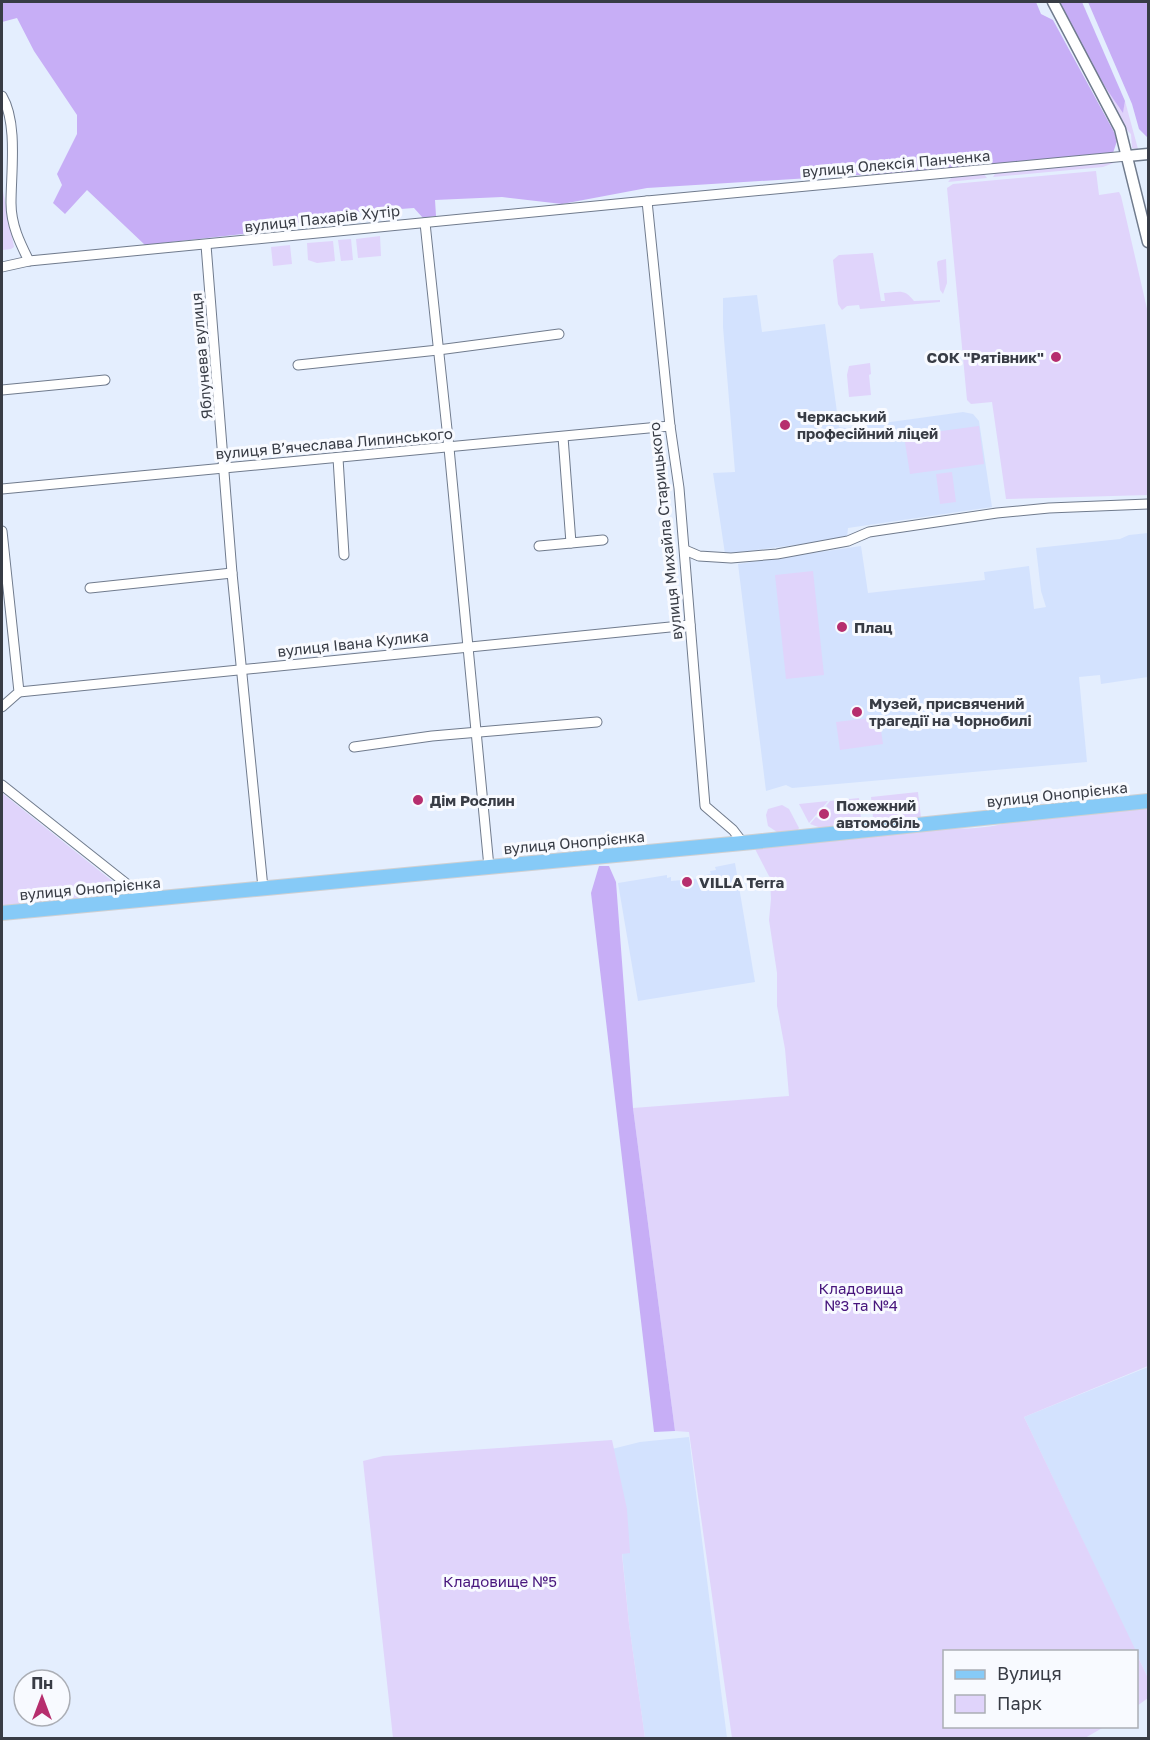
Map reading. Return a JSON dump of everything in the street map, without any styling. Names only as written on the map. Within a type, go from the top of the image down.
[{"type":"main road","name":"вулиця Онопрієнка","points":[[2,913],[743,843],[1149,801]]},
{"type":"street","points":[[1053,2],[1120,129],[1149,242]]},
{"type":"street","points":[[2,96],[8,107],[13,167],[11,204],[14,225],[29,261]]},
{"type":"street","name":"вулиця Олексія Панченка","points":[[647,201],[1149,154]]},
{"type":"street","name":"вулиця Пахарів Хутір","points":[[2,267],[29,261],[647,201]]},
{"type":"street","name":"вулиця Михайла Старицького","points":[[647,201],[685,550],[705,806],[733,830],[743,843]]},
{"type":"street","points":[[425,223],[469,646],[489,867]]},
{"type":"street","name":"Яблунева вулиця","points":[[206,244],[232,573],[263,888]]},
{"type":"street","points":[[298,365],[559,334]]},
{"type":"street","points":[[2,390],[105,380]]},
{"type":"street","name":"вулиця Вʼячеслава Липинського","points":[[2,489],[670,426]]},
{"type":"street","points":[[563,437],[571,543]]},
{"type":"street","points":[[338,458],[344,555]]},
{"type":"street","points":[[685,550],[691,554],[707,557],[777,554],[849,541],[869,532],[997,513],[1049,508],[1149,504]]},
{"type":"street","points":[[2,531],[19,692],[2,707]]},
{"type":"street","points":[[538,546],[603,540]]},
{"type":"street","points":[[90,588],[232,573]]},
{"type":"street","name":"вулиця Івана Кулика","points":[[19,692],[690,625]]},
{"type":"street","points":[[354,747],[476,732],[597,722]]},
{"type":"street","points":[[2,785],[147,900]]},
{"type":"shaded area","points":[[2,2],[1036,2],[1041,14],[1053,20],[1117,141],[1113,153],[923,171],[647,188],[562,204],[502,197],[435,200],[436,216],[423,218],[414,208],[333,214],[327,226],[274,220],[270,231],[145,245],[87,190],[65,214],[53,203],[62,185],[57,174],[77,134],[77,115],[34,51],[17,18],[2,22]]},
{"type":"shaded area","points":[[1060,2],[1082,2],[1125,101],[1123,113],[1079,44]]},
{"type":"shaded area","points":[[1088,2],[1148,2],[1148,138],[1139,129],[1132,104]]},
{"type":"shaded area","name":"Черкаський професійний ліцей","points":[[757,295],[762,332],[825,324],[839,427],[847,428],[963,412],[973,414],[979,421],[992,507],[848,528],[847,538],[725,554],[713,473],[735,472],[723,327],[723,298]]},
{"type":"shaded area","points":[[1148,533],[1148,677],[1101,684],[1100,675],[1079,677],[1087,762],[792,788],[786,785],[766,791],[738,564],[861,546],[868,593],[985,580],[984,572],[1029,566],[1034,609],[1046,607],[1041,591],[1036,548],[1120,539],[1129,535]]},
{"type":"shaded area","points":[[735,863],[755,982],[638,1001],[618,883],[667,875],[667,878],[671,877],[671,881],[705,878],[705,875],[711,874],[710,871],[716,870],[715,867]]},
{"type":"shaded area","points":[[599,866],[609,866],[616,882],[633,1108],[675,1431],[654,1432],[591,893]]},
{"type":"shaded area","points":[[1148,1367],[1148,1678],[1138,1657],[1138,1650],[1135,1650],[1024,1417]]},
{"type":"shaded area","points":[[689,1437],[727,1738],[645,1738],[629,1624],[612,1449],[640,1442]]},
{"type":"green space","points":[[1102,80],[1123,112],[1125,101],[1138,149],[1132,148],[1131,134],[1124,127]]},
{"type":"green space","points":[[1112,160],[1116,162],[1103,167],[993,177],[996,172]]},
{"type":"green space","name":"СОК \"Рятівник\"","points":[[1096,171],[1099,195],[1119,192],[1121,196],[1148,313],[1148,495],[1006,499],[992,402],[971,404],[967,400],[947,188],[953,184]]},
{"type":"green space","points":[[983,173],[987,178],[948,182],[954,175]]},
{"type":"green space","points":[[2,186],[14,247],[2,250]]},
{"type":"green space","points":[[380,236],[381,256],[358,258],[356,239]]},
{"type":"green space","points":[[351,239],[353,260],[341,261],[338,240]]},
{"type":"green space","points":[[333,241],[335,261],[317,263],[308,260],[307,243]]},
{"type":"green space","points":[[290,245],[292,264],[273,266],[271,247]]},
{"type":"green space","points":[[873,253],[881,301],[885,301],[884,293],[904,292],[914,301],[940,300],[940,302],[860,309],[859,305],[847,306],[842,310],[838,304],[833,260],[839,255]]},
{"type":"green space","points":[[946,259],[947,283],[943,294],[940,290],[937,263]]},
{"type":"green space","points":[[870,363],[871,395],[849,397],[847,375],[849,366]]},
{"type":"green space","points":[[979,426],[984,464],[910,474],[904,436]]},
{"type":"green space","points":[[952,472],[956,502],[940,504],[936,474]]},
{"type":"green space","points":[[813,571],[824,675],[786,679],[775,575]]},
{"type":"green space","points":[[879,717],[883,744],[840,750],[836,722]]},
{"type":"green space","points":[[918,792],[921,818],[821,828],[810,824],[816,817],[821,820],[831,810],[826,806],[830,801],[859,798],[861,819],[873,818],[871,797]]},
{"type":"green space","points":[[2,793],[116,884],[116,895],[2,907]]},
{"type":"green space","points":[[828,801],[809,823],[799,804]]},
{"type":"green space","points":[[782,805],[789,809],[799,828],[797,831],[777,832],[768,826],[766,815],[768,809]]},
{"type":"green space","name":"Кладовища №3 та №4","points":[[1148,807],[1148,1366],[1024,1417],[1136,1650],[943,1650],[943,1728],[1102,1728],[1085,1738],[732,1738],[689,1432],[675,1431],[633,1108],[789,1096],[785,1049],[777,1006],[777,973],[769,920],[770,878],[754,847],[947,828],[965,829],[1018,820]]},
{"type":"green space","name":"Кладовище №5","points":[[612,1440],[627,1509],[630,1553],[622,1554],[645,1738],[393,1738],[363,1461],[383,1456]]},
{"type":"green space","points":[[1138,1657],[1148,1678],[1148,1698],[1138,1705]]},
{"type":"place","name":"СОК \"Рятівник\"","points":[[1056,357]]},
{"type":"place","name":"Черкаський професійний ліцей","points":[[785,425]]},
{"type":"place","name":"Плац","points":[[842,627]]},
{"type":"place","name":"Музей, присвячений трагедії на Чорнобилі","points":[[857,712]]},
{"type":"place","name":"Дім Рослин","points":[[418,800]]},
{"type":"place","name":"Пожежний автомобіль","points":[[824,814]]},
{"type":"place","name":"VILLA Terra","points":[[687,882]]}]
